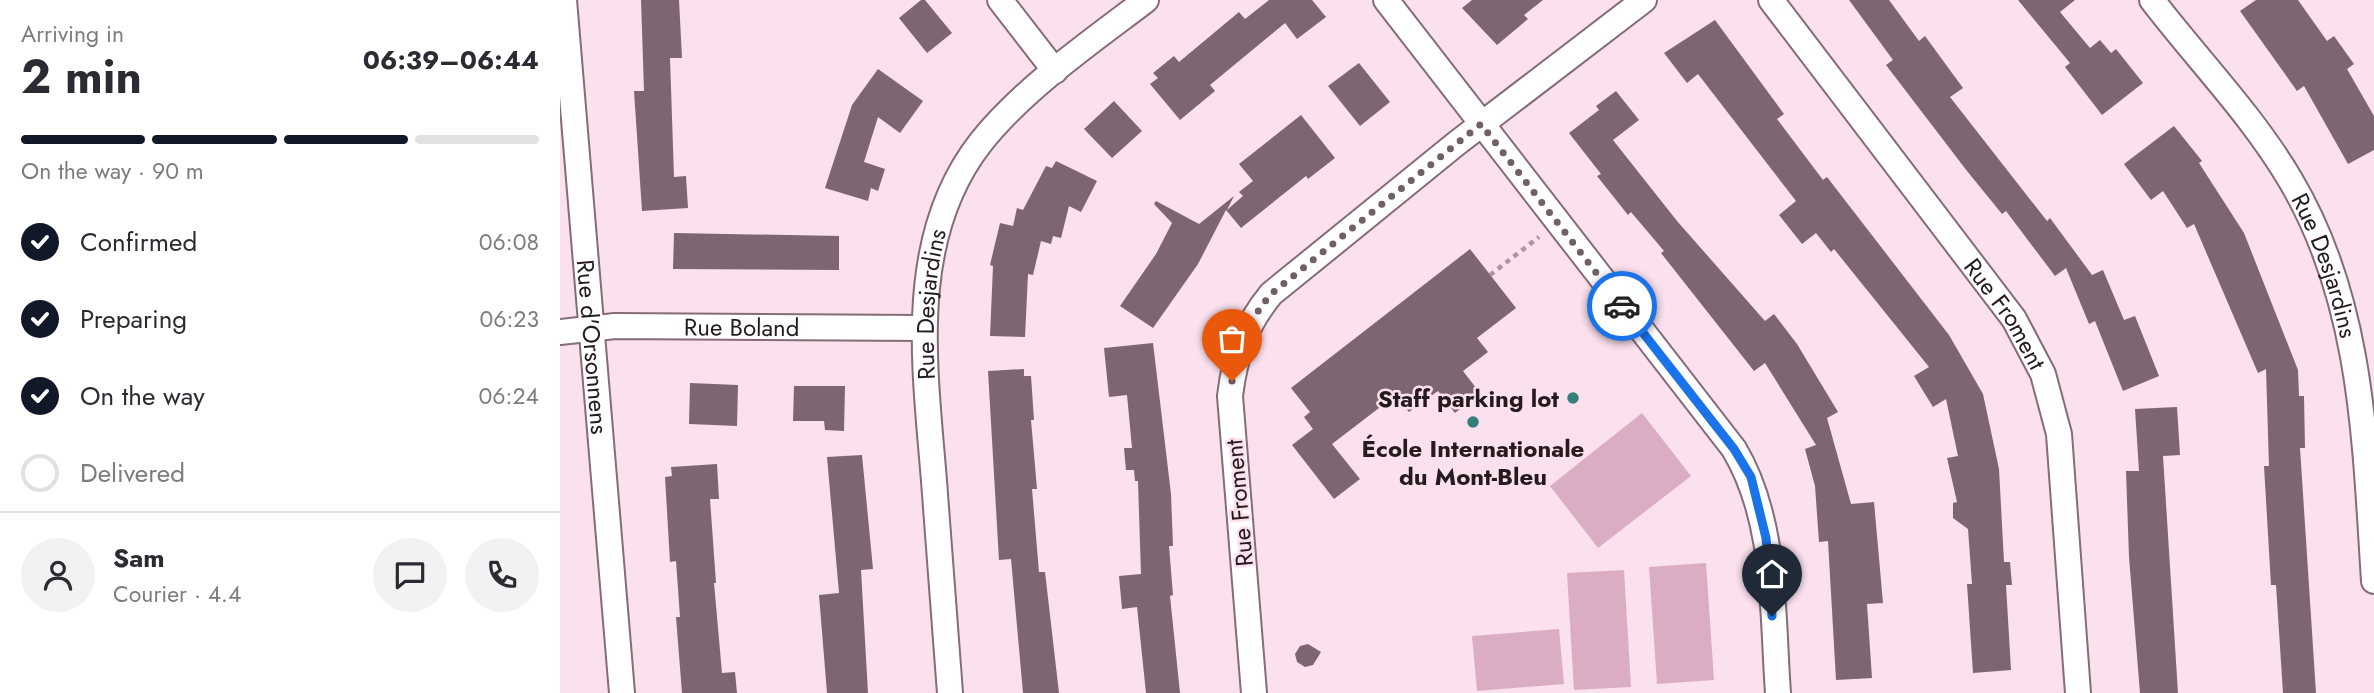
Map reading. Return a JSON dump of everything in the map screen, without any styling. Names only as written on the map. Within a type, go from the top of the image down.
[{"type":"street","name":"Rue d'Orsonnens","points":[[564,0],[622,693]]},
{"type":"street","points":[[1000,0],[1055,71]]},
{"type":"street","name":"Rue Desjardins","points":[[950,693],[922,328],[938,230],[962,170],[982,141],[1055,71],[1146,0]]},
{"type":"street","points":[[1386,0],[1734,449],[1751,477],[1766,538],[1778,693]]},
{"type":"street","name":"Rue Froment","points":[[1254,693],[1230,396],[1240,342],[1252,317],[1271,294],[1481,124],[1644,0]]},
{"type":"street","name":"Rue Froment","points":[[1771,0],[2014,319],[2043,374],[2059,434],[2078,693]]},
{"type":"street","name":"Rue Desjardins","points":[[2152,0],[2270,148],[2310,214],[2324,250],[2348,328],[2363,405],[2374,581]]},
{"type":"street","name":"Rue Boland","points":[[560,332],[615,326],[922,328]]},
{"type":"path","points":[[1490,275],[1557,222]]},
{"type":"shaded area","points":[[1642,413],[1691,476],[1598,548],[1550,486]]},
{"type":"shaded area","points":[[1706,563],[1714,680],[1657,684],[1649,567]]},
{"type":"shaded area","points":[[1624,570],[1631,687],[1574,690],[1567,573]]},
{"type":"shaded area","points":[[1559,629],[1564,684],[1477,691],[1472,636]]},
{"type":"building","points":[[641,0],[679,0],[682,58],[670,58],[674,177],[686,176],[688,208],[642,211],[634,91],[644,91]]},
{"type":"building","points":[[921,0],[925,0],[952,33],[927,53],[899,18]]},
{"type":"building","points":[[1269,0],[1312,0],[1326,17],[1297,39],[1285,23],[1210,85],[1215,91],[1180,120],[1150,84],[1158,78],[1153,73],[1174,56],[1179,62],[1239,12],[1245,19]]},
{"type":"building","points":[[1472,0],[1543,0],[1524,15],[1528,19],[1497,45],[1462,8]]},
{"type":"building","points":[[1849,0],[1889,0],[1919,41],[1925,36],[1963,88],[1950,97],[2047,221],[2050,218],[2092,275],[2103,270],[2124,320],[2135,316],[2159,376],[2123,391],[2095,321],[2089,324],[2066,268],[2055,276],[2006,211],[2002,214],[1967,171],[1886,65],[1893,60]]},
{"type":"building","points":[[2018,0],[2075,0],[2060,12],[2090,48],[2100,40],[2111,53],[2116,49],[2143,83],[2102,115],[2065,67],[2070,63]]},
{"type":"building","points":[[2256,0],[2298,0],[2327,41],[2334,36],[2354,64],[2347,69],[2374,116],[2374,150],[2348,164],[2304,86],[2297,91],[2240,11]]},
{"type":"building","points":[[1715,20],[1784,114],[1777,119],[1823,180],[1827,177],[1949,335],[1983,394],[1999,469],[2004,562],[2010,562],[2012,585],[2006,585],[2011,670],[1973,673],[1967,584],[1972,584],[1968,529],[1953,518],[1953,503],[1957,502],[1947,458],[1958,456],[1946,399],[1933,407],[1914,376],[1929,367],[1834,249],[1831,252],[1816,233],[1802,244],[1779,215],[1796,201],[1698,74],[1687,83],[1664,53]]},
{"type":"building","points":[[1359,63],[1390,102],[1360,126],[1328,86]]},
{"type":"building","points":[[878,69],[923,101],[900,133],[878,117],[864,162],[885,169],[878,191],[871,188],[868,201],[825,188],[852,105]]},
{"type":"building","points":[[1616,91],[1639,120],[1613,140],[1677,221],[1765,321],[1774,314],[1797,344],[1838,412],[1827,418],[1851,504],[1874,502],[1883,603],[1867,604],[1872,678],[1836,680],[1828,541],[1819,542],[1815,486],[1805,449],[1816,445],[1765,363],[1754,371],[1661,253],[1664,251],[1631,212],[1628,215],[1597,176],[1601,174],[1569,133],[1599,110],[1596,106]]},
{"type":"building","points":[[1114,101],[1142,131],[1112,158],[1084,129]]},
{"type":"building","points":[[1301,115],[1335,158],[1308,179],[1306,176],[1241,228],[1226,210],[1198,264],[1153,328],[1120,306],[1156,254],[1172,223],[1154,204],[1156,201],[1199,224],[1234,196],[1227,210],[1243,196],[1239,192],[1253,181],[1239,164]]},
{"type":"building","points":[[2174,126],[2202,161],[2199,163],[2244,233],[2298,370],[2299,396],[2304,396],[2305,448],[2300,448],[2316,693],[2283,693],[2276,585],[2271,585],[2264,466],[2269,466],[2266,369],[2258,373],[2194,224],[2187,228],[2163,191],[2151,200],[2124,164]]},
{"type":"building","points":[[1056,161],[1097,181],[1081,212],[1069,206],[1061,238],[1053,236],[1051,244],[1041,241],[1033,275],[1028,274],[1025,337],[990,336],[993,266],[990,265],[1000,223],[1013,226],[1017,208],[1023,210],[1046,166],[1052,168]]},
{"type":"building","points":[[674,233],[839,236],[839,270],[673,269]]},
{"type":"building","points":[[1470,249],[1516,308],[1477,338],[1488,352],[1463,371],[1480,393],[1455,413],[1438,391],[1409,412],[1396,395],[1332,444],[1360,479],[1334,499],[1292,445],[1313,429],[1304,417],[1310,412],[1291,388]]},
{"type":"building","points":[[1153,343],[1171,494],[1173,546],[1169,546],[1173,595],[1170,596],[1180,693],[1146,693],[1137,607],[1122,609],[1119,576],[1141,574],[1138,481],[1135,481],[1134,470],[1126,470],[1124,448],[1132,448],[1127,395],[1109,397],[1104,348]]},
{"type":"building","points":[[1024,369],[1024,376],[1031,376],[1034,420],[1031,420],[1037,489],[1032,489],[1039,572],[1045,572],[1059,693],[1023,693],[1011,559],[999,560],[988,371]]},
{"type":"building","points":[[690,383],[738,385],[737,426],[689,424]]},
{"type":"building","points":[[794,386],[845,386],[844,431],[825,430],[824,421],[793,421]]},
{"type":"building","points":[[2177,407],[2180,455],[2163,456],[2178,693],[2140,693],[2129,557],[2126,471],[2139,471],[2135,409]]},
{"type":"building","points":[[862,455],[873,569],[861,570],[868,693],[827,693],[819,595],[839,593],[827,457]]},
{"type":"building","points":[[717,464],[719,499],[710,499],[714,583],[722,673],[735,672],[737,693],[682,693],[676,617],[680,617],[676,561],[670,562],[665,477],[672,476],[671,467]]},
{"type":"building","points":[[1308,644],[1321,652],[1313,665],[1305,667],[1297,662],[1295,654],[1300,646]]},
{"type":"way so far","points":[[1232,381],[1240,342],[1252,317],[1271,294],[1481,124],[1622,306]]},
{"type":"place","name":"Staff parking lot","points":[[1573,398]]},
{"type":"place","name":"École Internationale du Mont-Bleu","points":[[1473,422]]},
{"type":"route","points":[[1622,306],[1734,449],[1751,477],[1766,538],[1772,616]]}]
